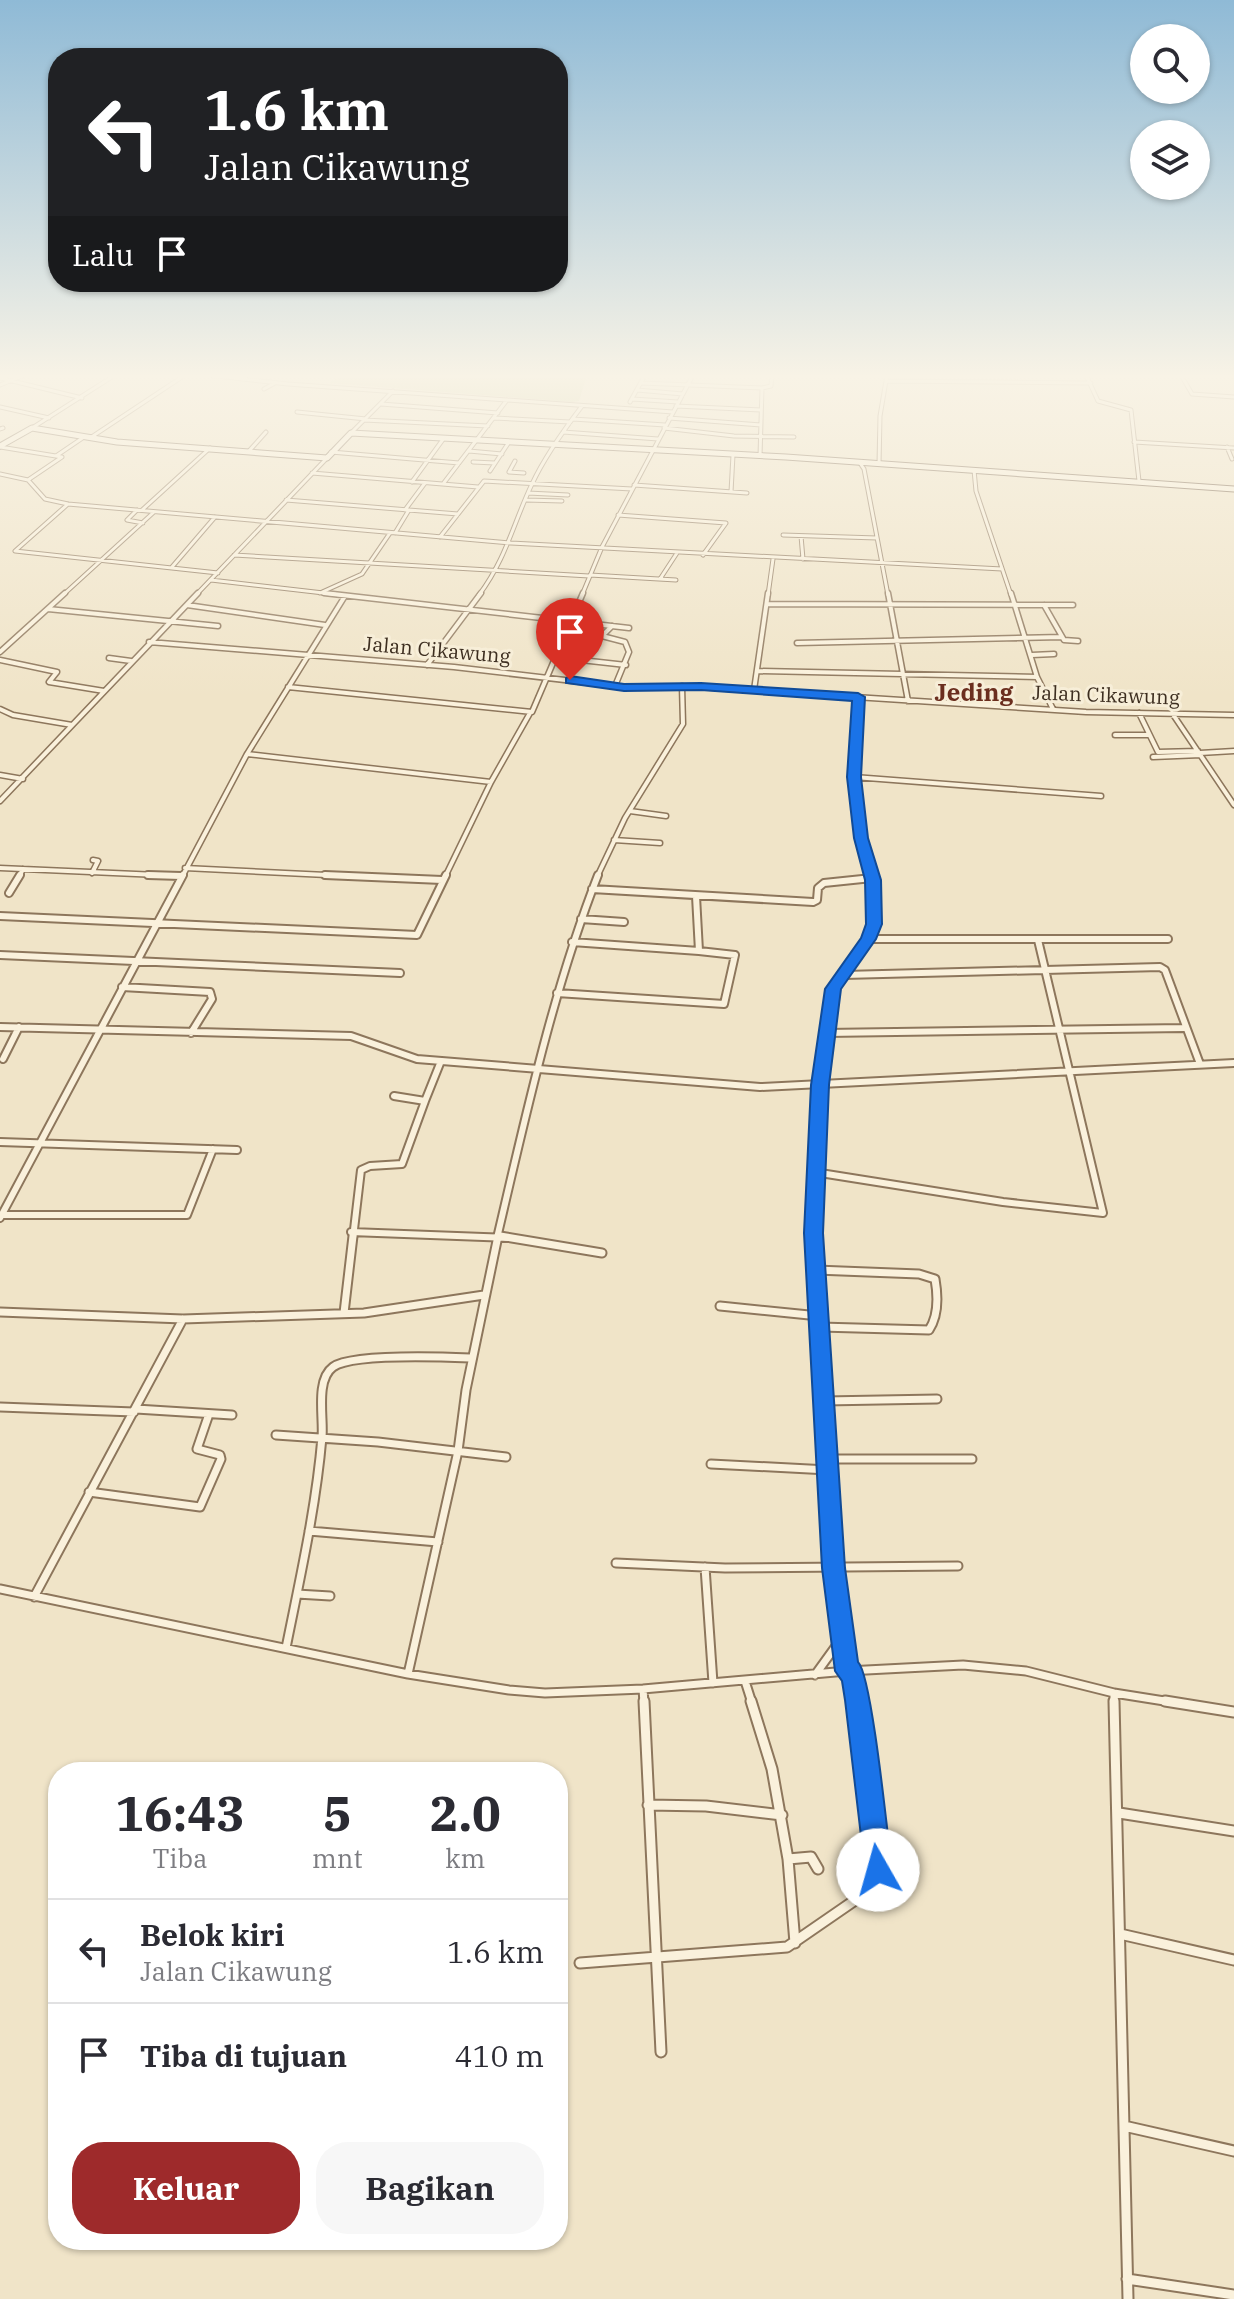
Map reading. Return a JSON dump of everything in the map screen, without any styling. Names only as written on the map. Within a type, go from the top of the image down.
[{"type":"main road","points":[[1154,482],[1234,489]]},
{"type":"street","points":[[30,482],[47,500],[155,512],[511,543],[1002,569]]},
{"type":"street","points":[[143,523],[127,520],[171,482]]},
{"type":"street","points":[[0,801],[303,482]]},
{"type":"street","points":[[416,482],[478,487]]},
{"type":"street","points":[[440,537],[483,482]]},
{"type":"street","points":[[427,665],[498,570],[533,482]]},
{"type":"street","points":[[539,482],[747,493]]},
{"type":"street","points":[[0,916],[417,935],[491,782],[548,677],[589,575],[635,482]]},
{"type":"street","points":[[731,492],[732,482]]},
{"type":"street","points":[[867,482],[908,701]]},
{"type":"street","points":[[975,482],[1037,677],[1053,709]]},
{"type":"street","points":[[320,593],[359,576],[425,483]]},
{"type":"street","points":[[528,493],[568,495]]},
{"type":"street","points":[[286,500],[458,514]]},
{"type":"street","points":[[526,500],[562,501]]},
{"type":"street","points":[[68,504],[15,551],[218,573]]},
{"type":"street","points":[[0,652],[155,512]]},
{"type":"street","points":[[618,515],[726,523],[703,555]]},
{"type":"street","points":[[172,567],[215,517]]},
{"type":"street","points":[[783,535],[877,538]]},
{"type":"street","points":[[801,536],[803,559]]},
{"type":"street","points":[[660,579],[677,553]]},
{"type":"street","points":[[234,555],[676,580]]},
{"type":"street","points":[[754,690],[773,559]]},
{"type":"street","points":[[211,580],[629,628]]},
{"type":"street","points":[[213,1149],[187,1215],[1,1214],[247,754],[345,596]]},
{"type":"street","points":[[768,604],[1073,605]]},
{"type":"street","points":[[187,605],[325,625]]},
{"type":"street","points":[[1044,605],[1065,641],[1078,641]]},
{"type":"street","points":[[48,609],[218,626]]},
{"type":"street","points":[[612,626],[602,636],[626,643],[626,665],[615,686]]},
{"type":"street","points":[[797,643],[1062,637]]},
{"type":"street","name":"Jalan Cikawung","points":[[149,642],[427,665],[615,686],[682,686],[1053,709],[1234,715]]},
{"type":"street","points":[[1032,655],[1054,654]]},
{"type":"street","points":[[554,657],[626,665]]},
{"type":"street","points":[[109,658],[131,661]]},
{"type":"street","points":[[0,660],[57,672],[49,682],[104,691]]},
{"type":"street","points":[[758,671],[1037,677]]},
{"type":"street","points":[[408,1674],[458,1451],[484,1295],[536,1069],[557,993],[572,942],[614,840],[683,724],[682,686]]},
{"type":"street","points":[[288,687],[530,713]]},
{"type":"street","points":[[580,1963],[787,1947],[869,1893],[879,1881],[834,1568],[816,1270],[814,1172],[820,1085],[833,989],[868,939],[874,924],[872,878],[861,838],[854,777],[858,697]]},
{"type":"street","points":[[0,709],[13,715],[72,725]]},
{"type":"street","points":[[1139,713],[1159,752],[1200,753]]},
{"type":"street","points":[[1172,713],[1234,805]]},
{"type":"street","points":[[1115,735],[1149,735]]},
{"type":"street","points":[[1153,757],[1234,751]]},
{"type":"street","points":[[247,754],[491,782]]},
{"type":"street","points":[[0,775],[23,779]]},
{"type":"street","points":[[854,777],[1101,796]]},
{"type":"street","points":[[630,811],[666,816]]},
{"type":"street","points":[[614,840],[660,843]]},
{"type":"street","points":[[92,873],[98,862],[93,860]]},
{"type":"street","points":[[0,868],[181,876]]},
{"type":"street","points":[[185,868],[442,880]]},
{"type":"street","points":[[9,893],[23,869]]},
{"type":"street","points":[[592,889],[813,902],[817,900],[818,888],[824,883],[872,878]]},
{"type":"street","points":[[696,896],[699,951]]},
{"type":"street","points":[[581,919],[624,922]]},
{"type":"street","points":[[868,939],[1168,939]]},
{"type":"street","points":[[814,1172],[1101,1214],[1093,1160],[1038,940]]},
{"type":"street","points":[[557,993],[724,1004],[735,955],[572,942]]},
{"type":"street","points":[[0,955],[400,973]]},
{"type":"street","points":[[844,975],[1162,968],[1200,1064]]},
{"type":"street","points":[[122,987],[210,992],[212,999],[191,1033]]},
{"type":"street","points":[[0,1027],[351,1036],[410,1058],[760,1087],[1234,1063]]},
{"type":"street","points":[[3,1059],[19,1027]]},
{"type":"street","points":[[826,1033],[1184,1028]]},
{"type":"street","points":[[344,1313],[351,1232],[362,1168],[402,1164],[441,1061]]},
{"type":"street","points":[[394,1096],[425,1101]]},
{"type":"street","points":[[0,1142],[237,1150]]},
{"type":"street","points":[[351,1232],[498,1236],[602,1253]]},
{"type":"street","points":[[816,1270],[919,1274],[935,1279],[937,1288],[935,1324],[929,1330],[820,1327]]},
{"type":"street","points":[[0,1312],[183,1319],[424,1307],[484,1295]]},
{"type":"street","points":[[720,1306],[819,1316]]},
{"type":"street","points":[[34,1597],[183,1319]]},
{"type":"street","points":[[286,1648],[309,1531],[325,1417],[321,1406],[326,1380],[335,1365],[437,1356],[472,1358]]},
{"type":"street","points":[[824,1401],[937,1399]]},
{"type":"street","points":[[0,1407],[232,1415]]},
{"type":"street","points":[[89,1492],[200,1507],[221,1459],[220,1455],[197,1449],[209,1414]]},
{"type":"street","points":[[276,1435],[378,1442],[506,1457]]},
{"type":"street","points":[[827,1459],[972,1459]]},
{"type":"street","points":[[711,1464],[828,1470]]},
{"type":"street","points":[[309,1531],[438,1542]]},
{"type":"street","points":[[616,1563],[705,1567],[958,1566]]},
{"type":"street","points":[[705,1567],[713,1683]]},
{"type":"street","points":[[0,1589],[408,1674],[545,1693],[643,1689],[963,1665],[1026,1671],[1114,1693],[1234,1712]]},
{"type":"street","points":[[297,1594],[330,1596]]},
{"type":"street","points":[[815,1675],[842,1638]]},
{"type":"street","points":[[745,1681],[772,1769],[782,1815],[795,1943]]},
{"type":"street","points":[[643,1689],[661,2052]]},
{"type":"street","points":[[1114,1693],[1128,2299]]},
{"type":"street","points":[[648,1805],[716,1807],[748,1815],[782,1815]]},
{"type":"street","points":[[1119,1813],[1234,1831]]},
{"type":"street","points":[[788,1859],[811,1857],[818,1869]]},
{"type":"street","points":[[1120,1934],[1234,1960]]},
{"type":"street","points":[[1124,2126],[1234,2151]]},
{"type":"street","points":[[1127,2279],[1234,2295]]},
{"type":"district","name":"Jeding","points":[[974,693]]},
{"type":"route","points":[[570,680],[624,687],[701,687],[858,697],[854,766],[856,810],[873,880],[874,924],[868,939],[833,989],[820,1085],[813,1233],[834,1568],[847,1671],[853,1672],[878,1870]]}]
